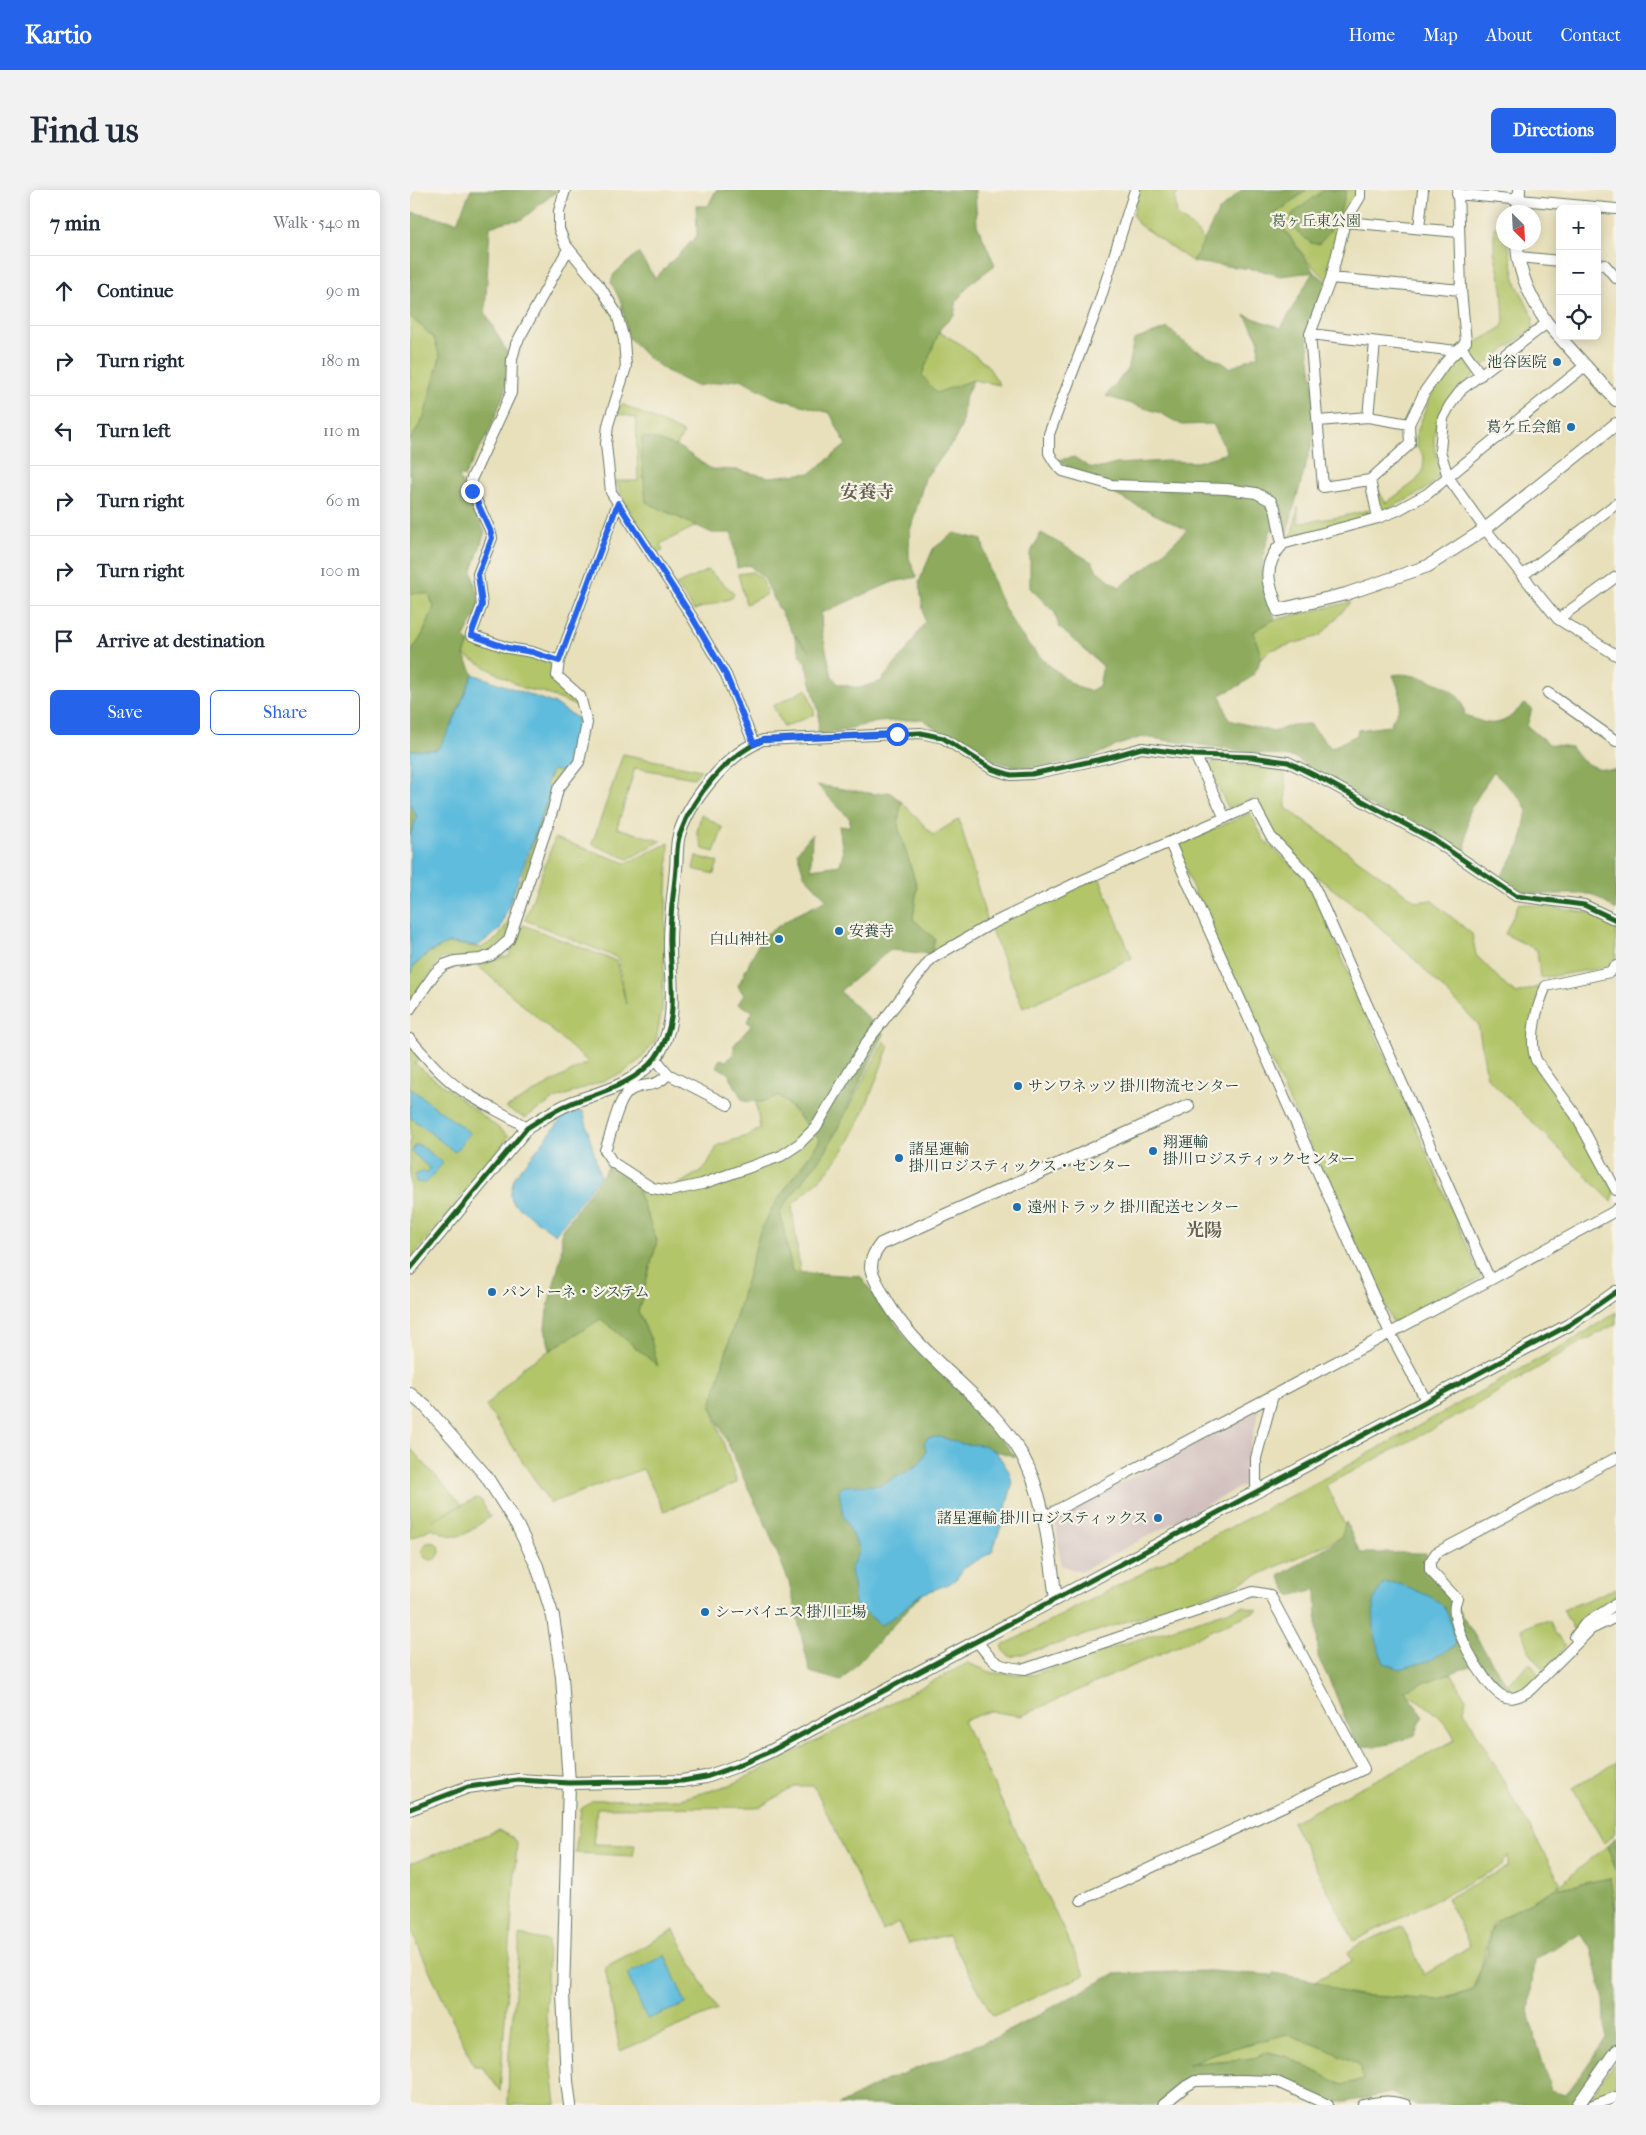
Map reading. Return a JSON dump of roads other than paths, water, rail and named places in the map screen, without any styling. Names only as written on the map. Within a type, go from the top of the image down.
[{"type":"street","points":[[565,190],[559,211],[559,229],[568,249],[601,288],[617,314],[624,340],[626,367],[608,426],[606,444],[608,479],[611,492],[692,617],[726,675],[754,744]]},
{"type":"street","points":[[1134,190],[1098,303],[1051,428],[1049,453],[1056,464],[1063,470],[1112,485],[1227,489],[1256,493],[1271,501],[1275,508],[1282,544]]},
{"type":"street","points":[[1360,190],[1360,197],[1345,222],[1331,278],[1310,334],[1323,487],[1370,480],[1410,444],[1409,424],[1425,391],[1445,363],[1466,342],[1461,290],[1458,192],[1518,201],[1616,209]]},
{"type":"street","points":[[1419,228],[1423,190]]},
{"type":"street","points":[[1345,222],[1459,232]]},
{"type":"street","points":[[559,661],[532,652],[508,648],[471,635],[482,605],[478,574],[492,538],[472,491],[470,480],[511,393],[512,359],[516,344],[568,249]]},
{"type":"street","points":[[1518,250],[1530,294],[1547,322],[1616,400]]},
{"type":"street","points":[[1519,257],[1556,261]]},
{"type":"street","points":[[1601,264],[1605,265],[1616,278]]},
{"type":"street","points":[[1331,278],[1461,290]]},
{"type":"street","points":[[1547,322],[1462,389],[1443,418],[1440,451],[1448,477],[1485,529],[1558,619],[1616,655]]},
{"type":"street","points":[[1310,334],[1459,349],[1481,375]]},
{"type":"street","points":[[1368,418],[1376,342]]},
{"type":"street","points":[[1586,365],[1427,494],[1398,510],[1378,518],[1282,544],[1268,563],[1268,574],[1278,610],[1346,594],[1428,566],[1485,529],[1616,424]]},
{"type":"street","points":[[1318,421],[1368,418],[1409,424]]},
{"type":"street","points":[[1370,480],[1378,518]]},
{"type":"street","points":[[410,1008],[435,973],[444,965],[454,961],[480,959],[492,955],[500,950],[509,940],[558,789],[579,762],[587,724],[584,707],[580,696],[557,676],[559,661],[618,503]]},
{"type":"street","points":[[1522,576],[1616,504]]},
{"type":"street","points":[[1558,619],[1616,577]]},
{"type":"street","points":[[1548,694],[1616,741]]},
{"type":"street","points":[[410,1270],[528,1128],[548,1114],[626,1083],[641,1073],[663,1047],[670,1025],[672,1000],[670,941],[679,836],[692,809],[708,785],[729,761],[763,740],[922,733],[943,738],[992,769],[1011,775],[1032,774],[1142,748],[1196,755],[1252,757],[1294,764],[1434,840],[1516,896],[1584,905],[1616,920]]},
{"type":"street","points":[[1196,755],[1225,818]]},
{"type":"street","points":[[668,1074],[662,1082],[630,1091],[622,1098],[610,1139],[604,1150],[612,1162],[652,1188],[670,1191],[717,1179],[780,1156],[799,1144],[816,1127],[866,1043],[931,959],[989,925],[1074,884],[1254,805],[1270,837],[1310,877],[1490,1280]]},
{"type":"street","points":[[1170,843],[1390,1334],[1427,1402]]},
{"type":"street","points":[[1616,966],[1610,972],[1546,986],[1537,1015],[1533,1050],[1536,1060],[1576,1114],[1616,1190]]},
{"type":"street","points":[[410,1039],[439,1072],[463,1091],[528,1128]]},
{"type":"street","points":[[655,1058],[668,1074],[728,1105]]},
{"type":"street","points":[[1056,1599],[1044,1517],[1024,1458],[1011,1436],[994,1417],[932,1357],[899,1320],[885,1299],[871,1270],[873,1255],[881,1244],[1188,1106]]},
{"type":"street","points":[[1044,1517],[1490,1280],[1615,1211],[1616,1208]]},
{"type":"street","points":[[410,1808],[468,1787],[518,1780],[569,1783],[682,1781],[706,1777],[737,1766],[771,1751],[1427,1402],[1569,1325],[1616,1292]]},
{"type":"street","points":[[410,1394],[426,1407],[486,1476],[517,1525],[537,1566],[553,1617],[562,1677],[569,1783],[563,1994],[570,2105]]},
{"type":"street","points":[[1256,1492],[1256,1458],[1273,1395]]},
{"type":"street","points":[[1616,1458],[1436,1553],[1430,1562],[1430,1570],[1457,1599],[1455,1604],[1457,1622],[1473,1662],[1500,1694],[1508,1697],[1521,1696],[1530,1690],[1559,1658],[1585,1624],[1616,1604]]},
{"type":"street","points":[[977,1641],[992,1660],[1008,1668],[1025,1669],[1253,1592],[1270,1595],[1364,1769],[1082,1900]]},
{"type":"street","points":[[1559,1658],[1591,1629],[1616,1617]]},
{"type":"street","points":[[1578,2105],[1616,2051]]},
{"type":"street","points":[[1162,2105],[1184,2086],[1195,2081],[1240,2080],[1275,2082],[1328,2105]]},
{"type":"street","points":[[1593,2105],[1616,2097]]},
{"type":"street","points":[[1363,2105],[1380,2101],[1396,2101],[1406,2105]]},
{"type":"water","points":[[473,674],[555,704],[577,718],[578,740],[571,760],[563,772],[552,770],[546,784],[551,790],[500,929],[478,946],[449,943],[428,953],[413,967],[410,976],[410,835],[417,817],[410,804],[410,750],[437,750],[453,723]]},
{"type":"water","points":[[410,1088],[470,1133],[455,1152],[410,1117]]},
{"type":"water","points":[[583,1111],[600,1176],[555,1234],[514,1204],[510,1196],[514,1178],[564,1116]]},
{"type":"water","points":[[415,1145],[420,1145],[443,1163],[426,1183],[416,1182],[415,1175],[427,1172],[430,1169],[412,1152]]},
{"type":"water","points":[[941,1437],[962,1444],[984,1445],[997,1453],[1010,1473],[1012,1485],[1004,1515],[1010,1521],[1009,1525],[1001,1526],[992,1552],[965,1567],[956,1579],[949,1584],[919,1595],[898,1614],[881,1625],[855,1604],[851,1567],[860,1550],[843,1515],[839,1490],[844,1486],[881,1485],[910,1470],[921,1462],[926,1451],[924,1443],[928,1438]]},
{"type":"water","points":[[1383,1583],[1399,1583],[1431,1597],[1443,1606],[1449,1617],[1456,1645],[1428,1661],[1400,1669],[1384,1663],[1374,1630],[1373,1602]]},
{"type":"water","points":[[665,1955],[686,2004],[647,2019],[627,1974]]},
{"type":"place","name":"池谷医院","points":[[1557,362]]},
{"type":"place","name":"葛ケ丘会館","points":[[1571,427]]},
{"type":"place","name":"安養寺","points":[[839,931]]},
{"type":"place","name":"白山神社","points":[[779,939]]},
{"type":"place","name":"サンワネッツ 掛川物流センター","points":[[1018,1086]]},
{"type":"place","name":"翔運輸 掛川ロジスティックセンター","points":[[1153,1151]]},
{"type":"place","name":"諸星運輸 掛川ロジスティックス・センター","points":[[899,1158]]},
{"type":"place","name":"遠州トラック 掛川配送センター","points":[[1017,1207]]},
{"type":"place","name":"パントーネ・システム","points":[[492,1292]]},
{"type":"place","name":"諸星運輸 掛川ロジスティックス","points":[[1158,1518]]},
{"type":"place","name":"シーバイエス 掛川工場","points":[[705,1612]]},
{"type":"district","name":"安養寺","points":[[867,492]]},
{"type":"district","name":"光陽","points":[[1204,1230]]},
{"type":"park label","name":"葛ヶ丘東公園","points":[[1316,221]]}]
